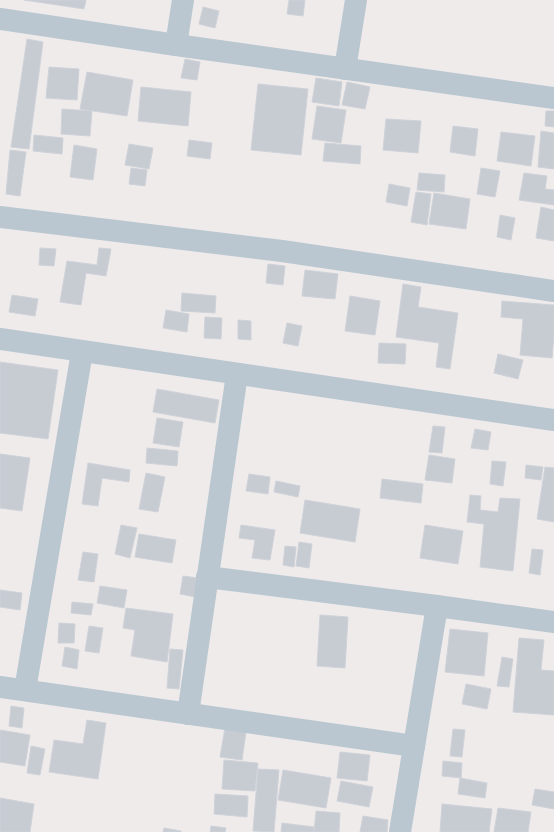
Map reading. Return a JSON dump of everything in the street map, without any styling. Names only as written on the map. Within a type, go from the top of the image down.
[{"type":"street","points":[[176,45],[183,0]]},
{"type":"street","points":[[345,69],[356,0]]},
{"type":"street","points":[[0,19],[554,98]]},
{"type":"street","points":[[0,217],[282,250],[554,291]]},
{"type":"street","points":[[0,339],[554,420]]},
{"type":"street","points":[[24,690],[82,352]]},
{"type":"street","points":[[188,714],[237,374]]},
{"type":"street","points":[[207,577],[554,622]]},
{"type":"street","points":[[400,832],[437,606]]},
{"type":"street","points":[[0,687],[414,746]]},
{"type":"building","points":[[24,0],[86,0],[84,9]]},
{"type":"building","points":[[289,0],[305,0],[303,16],[287,14]]},
{"type":"building","points":[[203,7],[219,11],[215,28],[199,24]]},
{"type":"building","points":[[27,39],[43,42],[29,149],[11,147]]},
{"type":"building","points":[[185,59],[200,62],[197,80],[181,78]]},
{"type":"building","points":[[49,67],[79,69],[77,100],[46,98]]},
{"type":"building","points":[[87,72],[133,80],[127,116],[80,109]]},
{"type":"building","points":[[316,78],[342,82],[339,106],[312,102]]},
{"type":"building","points":[[347,82],[370,87],[365,109],[342,105]]},
{"type":"building","points":[[258,84],[308,89],[301,155],[251,150]]},
{"type":"building","points":[[141,87],[191,92],[188,126],[138,121]]},
{"type":"building","points":[[317,106],[346,110],[341,143],[312,139]]},
{"type":"building","points":[[62,109],[92,111],[90,136],[61,134]]},
{"type":"building","points":[[546,111],[554,111],[554,127],[545,126]]},
{"type":"building","points":[[386,119],[421,121],[418,153],[383,150]]},
{"type":"building","points":[[453,126],[478,129],[475,156],[450,152]]},
{"type":"building","points":[[541,131],[554,133],[554,169],[538,167]]},
{"type":"building","points":[[501,132],[535,136],[531,166],[497,161]]},
{"type":"building","points":[[34,135],[63,138],[62,154],[33,151]]},
{"type":"building","points":[[189,140],[212,143],[210,159],[187,156]]},
{"type":"building","points":[[325,143],[361,146],[360,164],[323,161]]},
{"type":"building","points":[[129,144],[153,148],[149,169],[125,165]]},
{"type":"building","points":[[74,145],[97,149],[93,180],[70,177]]},
{"type":"building","points":[[10,150],[26,152],[20,196],[6,194]]},
{"type":"building","points":[[131,168],[147,170],[145,186],[129,184]]},
{"type":"building","points":[[481,168],[500,171],[495,197],[477,194]]},
{"type":"building","points":[[419,173],[445,175],[444,192],[417,190]]},
{"type":"building","points":[[524,173],[547,176],[545,189],[554,190],[554,205],[519,200]]},
{"type":"building","points":[[389,184],[410,188],[407,206],[386,202]]},
{"type":"building","points":[[416,192],[431,194],[427,225],[411,222]]},
{"type":"building","points":[[434,193],[470,199],[466,229],[429,224]]},
{"type":"building","points":[[541,207],[554,210],[554,241],[536,238]]},
{"type":"building","points":[[500,215],[515,218],[511,240],[497,237]]},
{"type":"building","points":[[40,248],[56,249],[54,266],[39,265]]},
{"type":"building","points":[[99,248],[111,249],[106,276],[86,273],[81,305],[60,302],[67,261],[97,265]]},
{"type":"building","points":[[268,264],[285,266],[283,285],[266,283]]},
{"type":"building","points":[[305,270],[338,274],[335,299],[302,296]]},
{"type":"building","points":[[403,284],[421,287],[418,307],[458,313],[450,369],[436,367],[439,343],[396,337]]},
{"type":"building","points":[[182,293],[216,296],[215,313],[181,311]]},
{"type":"building","points":[[12,295],[38,299],[35,316],[9,312]]},
{"type":"building","points":[[350,296],[380,301],[375,335],[345,331]]},
{"type":"building","points":[[502,301],[554,305],[552,358],[520,355],[523,319],[501,317]]},
{"type":"building","points":[[166,310],[189,314],[187,332],[163,328]]},
{"type":"building","points":[[205,317],[222,318],[221,339],[204,338]]},
{"type":"building","points":[[238,320],[251,321],[251,340],[238,339]]},
{"type":"building","points":[[287,323],[302,326],[298,346],[283,343]]},
{"type":"building","points":[[379,343],[406,344],[405,364],[378,363]]},
{"type":"building","points":[[498,354],[523,360],[518,379],[494,373]]},
{"type":"building","points":[[0,362],[58,370],[48,439],[0,433]]},
{"type":"building","points":[[157,389],[219,400],[215,423],[153,412]]},
{"type":"building","points":[[157,418],[183,422],[179,447],[153,443]]},
{"type":"building","points":[[433,426],[445,427],[442,453],[429,452]]},
{"type":"building","points":[[475,429],[491,432],[488,450],[471,448]]},
{"type":"building","points":[[147,448],[178,451],[177,466],[146,463]]},
{"type":"building","points":[[0,454],[30,458],[22,511],[0,508]]},
{"type":"building","points":[[429,455],[455,459],[452,483],[425,480]]},
{"type":"building","points":[[492,461],[506,462],[503,486],[490,484]]},
{"type":"building","points":[[88,463],[130,470],[129,482],[102,478],[98,506],[82,504]]},
{"type":"building","points":[[526,465],[543,467],[541,480],[525,478]]},
{"type":"building","points":[[545,467],[554,468],[554,522],[537,519]]},
{"type":"building","points":[[146,473],[165,477],[158,512],[139,509]]},
{"type":"building","points":[[249,474],[270,477],[268,494],[246,491]]},
{"type":"building","points":[[382,479],[423,484],[421,503],[380,498]]},
{"type":"building","points":[[276,481],[300,486],[298,497],[274,492]]},
{"type":"building","points":[[470,495],[481,496],[480,510],[498,512],[500,498],[520,499],[513,571],[480,567],[484,524],[467,522]]},
{"type":"building","points":[[305,500],[360,509],[355,542],[300,533]]},
{"type":"building","points":[[121,525],[137,528],[130,558],[115,554]]},
{"type":"building","points":[[241,525],[275,530],[270,560],[252,558],[255,540],[239,538]]},
{"type":"building","points":[[425,525],[463,531],[458,564],[420,558]]},
{"type":"building","points":[[139,534],[176,540],[172,563],[135,557]]},
{"type":"building","points":[[299,542],[312,544],[309,568],[296,566]]},
{"type":"building","points":[[285,546],[296,547],[294,567],[283,565]]},
{"type":"building","points":[[532,549],[543,550],[540,575],[529,573]]},
{"type":"building","points":[[83,552],[98,554],[94,582],[78,580]]},
{"type":"building","points":[[183,576],[198,578],[195,597],[180,594]]},
{"type":"building","points":[[100,586],[127,590],[124,608],[97,603]]},
{"type":"building","points":[[0,590],[22,593],[20,610],[0,607]]},
{"type":"building","points":[[72,602],[93,604],[91,615],[71,613]]},
{"type":"building","points":[[126,608],[173,614],[167,662],[131,656],[135,630],[123,628]]},
{"type":"building","points":[[320,615],[348,617],[345,668],[317,666]]},
{"type":"building","points":[[59,623],[75,624],[74,643],[58,643]]},
{"type":"building","points":[[89,626],[103,628],[99,653],[85,651]]},
{"type":"building","points":[[450,629],[488,633],[484,676],[445,672]]},
{"type":"building","points":[[519,638],[544,640],[541,670],[554,671],[554,715],[513,712]]},
{"type":"building","points":[[65,647],[79,650],[77,669],[62,666]]},
{"type":"building","points":[[170,649],[183,650],[179,689],[167,688]]},
{"type":"building","points":[[502,657],[513,659],[509,687],[497,686]]},
{"type":"building","points":[[466,684],[491,689],[487,709],[462,704]]},
{"type":"building","points":[[11,706],[24,708],[22,728],[9,726]]},
{"type":"building","points":[[87,720],[106,723],[98,779],[49,772],[54,740],[83,744]]},
{"type":"building","points":[[226,722],[247,725],[242,760],[220,757]]},
{"type":"building","points":[[453,729],[465,730],[462,757],[450,756]]},
{"type":"building","points":[[0,730],[30,735],[25,766],[0,762]]},
{"type":"building","points":[[31,746],[45,749],[40,775],[27,773]]},
{"type":"building","points":[[340,752],[370,755],[367,781],[337,778]]},
{"type":"building","points":[[224,760],[258,763],[255,791],[222,789]]},
{"type":"building","points":[[443,761],[462,763],[461,778],[442,776]]},
{"type":"building","points":[[258,769],[279,770],[274,832],[253,831]]},
{"type":"building","points":[[283,770],[331,778],[326,808],[278,800]]},
{"type":"building","points":[[460,778],[487,783],[485,798],[458,794]]},
{"type":"building","points":[[341,781],[373,787],[369,807],[337,801]]},
{"type":"building","points":[[535,789],[554,792],[554,809],[532,805]]},
{"type":"building","points":[[215,794],[248,796],[247,817],[214,814]]},
{"type":"building","points":[[0,798],[34,804],[30,832],[0,832]]},
{"type":"building","points":[[442,804],[492,809],[489,832],[440,832]]},
{"type":"building","points":[[498,808],[531,812],[528,832],[494,832]]},
{"type":"building","points":[[316,811],[340,813],[339,832],[314,832]]},
{"type":"building","points":[[363,816],[388,820],[387,832],[360,832]]},
{"type":"building","points":[[282,823],[314,827],[314,832],[281,832]]},
{"type":"building","points":[[211,826],[226,828],[225,832],[210,832]]},
{"type":"building","points":[[164,828],[181,831],[181,832],[163,832]]}]
